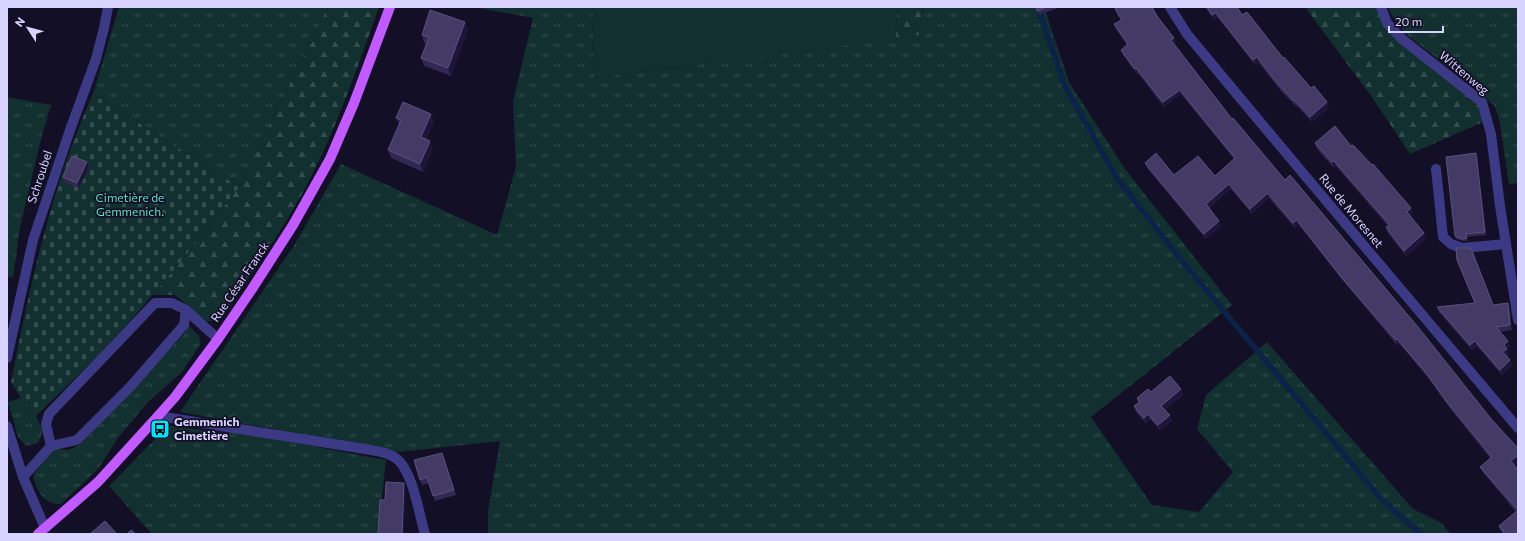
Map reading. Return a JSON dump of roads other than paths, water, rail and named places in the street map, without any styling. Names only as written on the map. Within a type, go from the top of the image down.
[{"type":"main road","name":"Rue César Franck","points":[[41,531],[98,482],[174,397],[218,339],[293,225],[330,159],[354,103],[390,7]]},
{"type":"street","name":"Schroubel","points":[[7,358],[33,240],[70,130],[96,59],[108,7]]},
{"type":"street","name":"Rue de Moresnet","points":[[1170,7],[1187,34],[1337,215],[1518,428]]},
{"type":"street","name":"Wittenweg","points":[[1381,7],[1387,23],[1402,39],[1482,102],[1491,134],[1518,320]]},
{"type":"street","points":[[1436,169],[1443,237],[1451,244],[1462,248],[1506,244]]},
{"type":"street","points":[[51,446],[46,424],[49,414],[155,304],[172,303],[186,310],[218,339]]},
{"type":"street","points":[[23,477],[51,446],[77,440],[131,386],[184,325],[186,310]]},
{"type":"street","points":[[158,416],[365,449],[386,454],[397,459],[404,466],[413,488],[425,534]]},
{"type":"street","points":[[7,427],[41,531]]},
{"type":"waterway","points":[[1038,7],[1064,84],[1116,177],[1182,261],[1382,500],[1421,534]]},
{"type":"place","name":"Gemmenich Cimetière","points":[[160,429]]},
{"type":"park label","name":"Cimetière de Gemmenich.","points":[[130,205]]}]
